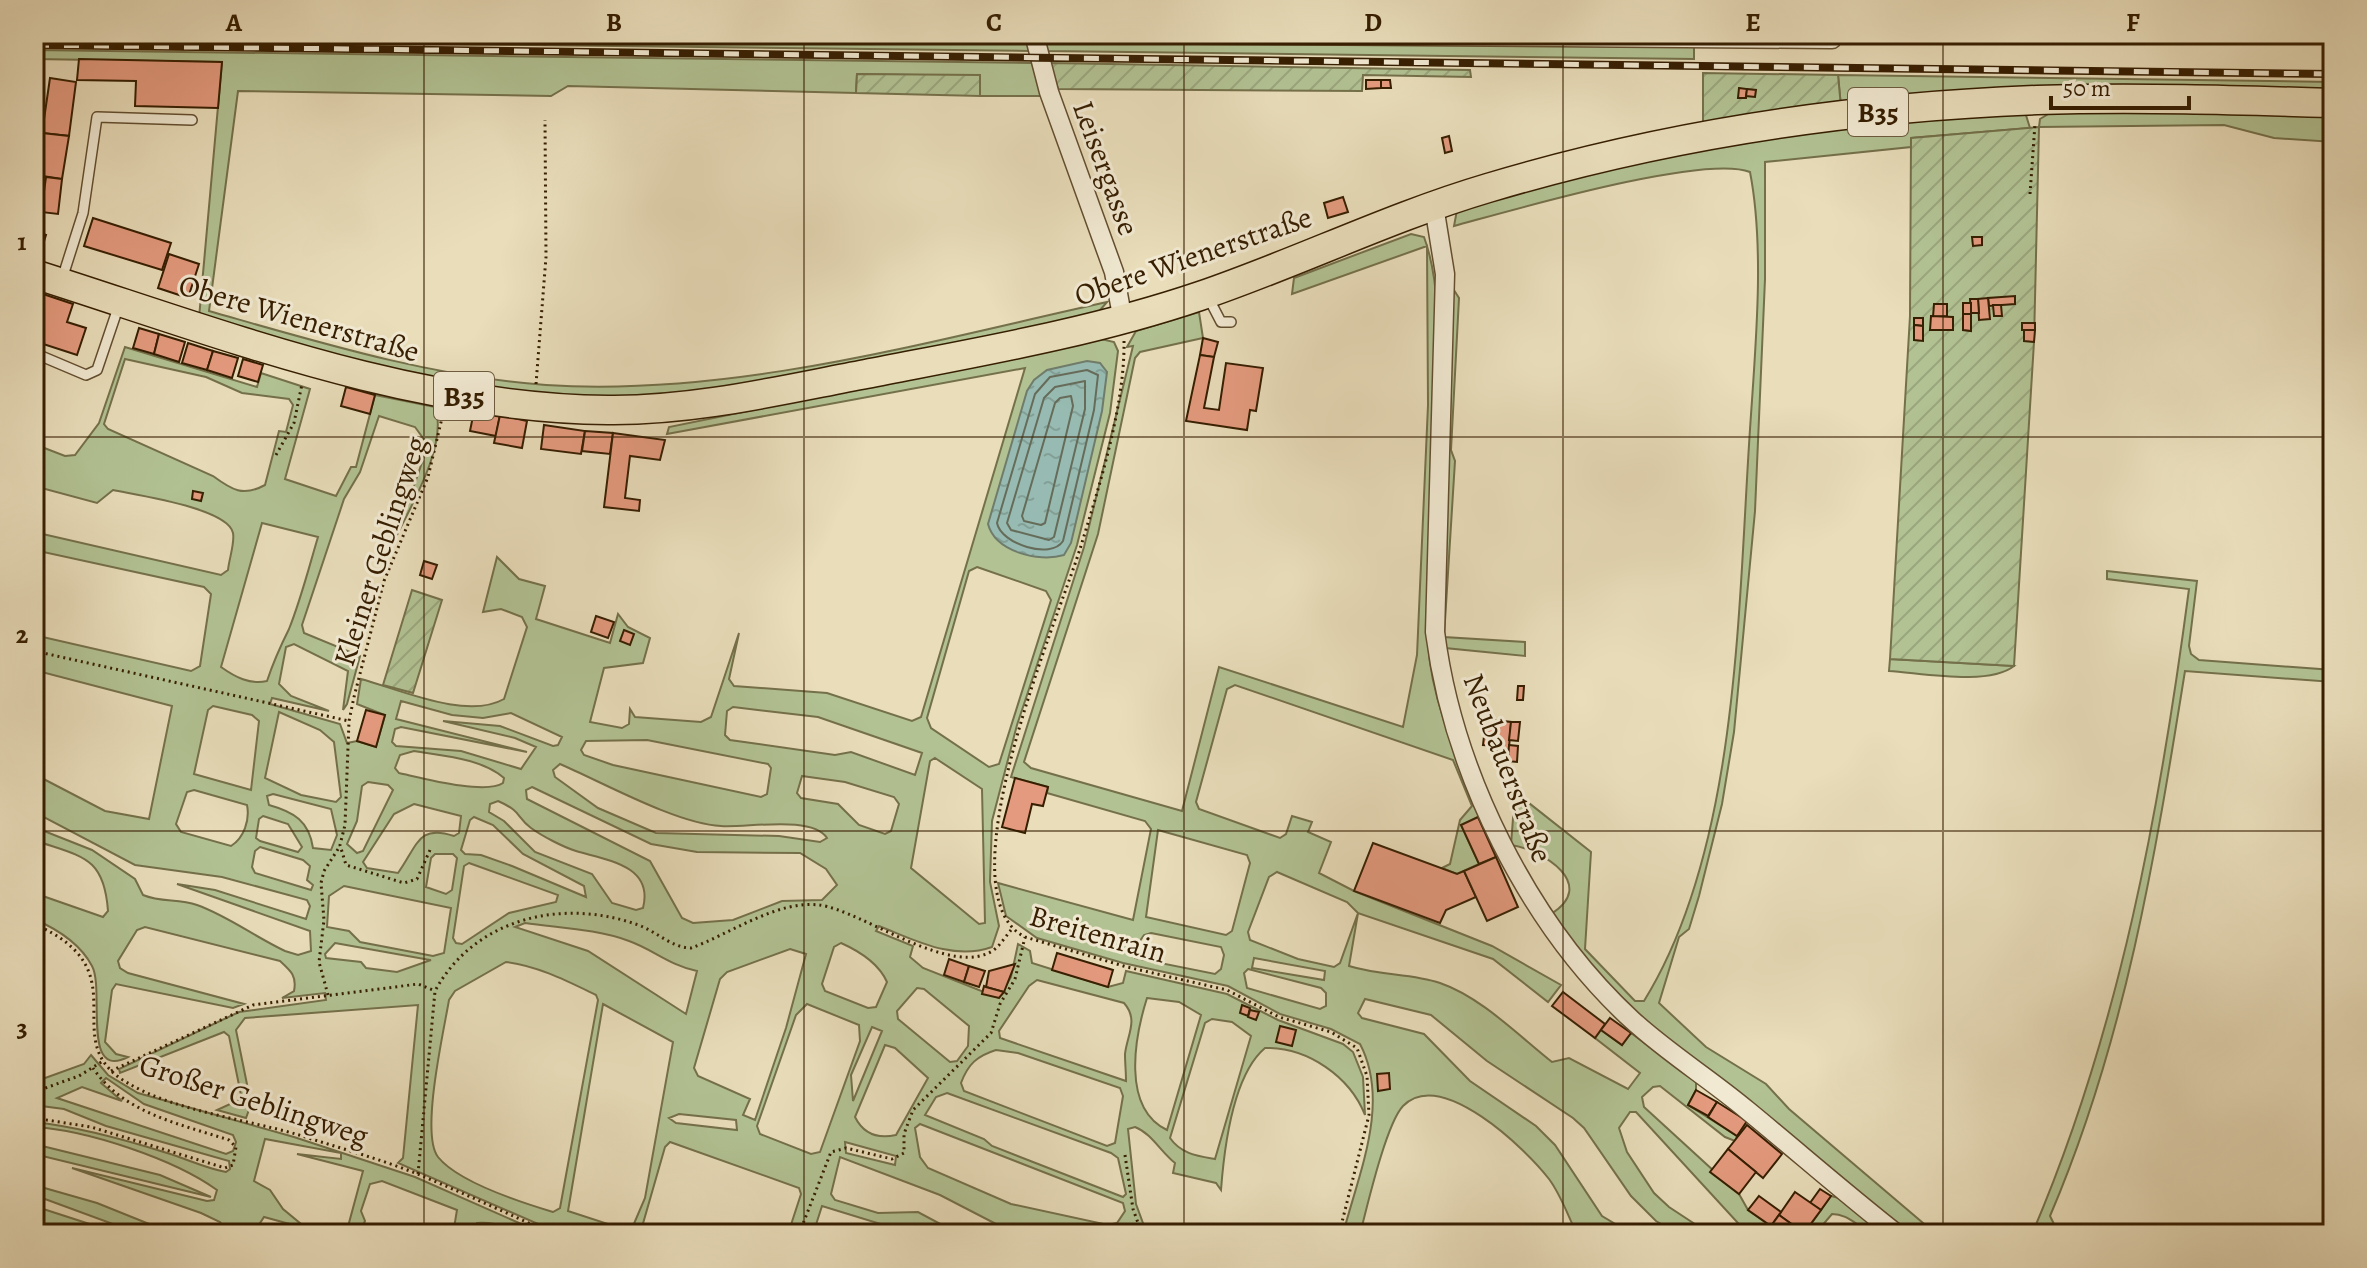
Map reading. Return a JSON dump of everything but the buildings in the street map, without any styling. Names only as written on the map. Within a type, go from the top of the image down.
[{"type":"main road","name":"Obere Wienerstraße","points":[[34,274],[317,363],[445,393],[534,407],[605,410],[687,406],[1005,347],[1123,321],[1207,294],[1434,206],[1556,169],[1706,136],[1863,114],[2036,100],[2333,103]]},
{"type":"street","name":"Leisergasse","points":[[1034,34],[1049,92],[1114,272],[1122,301],[1123,321]]},
{"type":"street","points":[[1114,34],[1832,39]]},
{"type":"street","name":"Neubauerstraße","points":[[1434,206],[1445,274],[1435,632],[1441,679],[1454,722],[1502,847],[1544,919],[1586,973],[1633,1021],[1897,1234]]},
{"type":"lane","points":[[34,90],[35,84]]},
{"type":"lane","points":[[61,283],[83,213],[97,117],[192,120]]},
{"type":"lane","points":[[1207,294],[1221,322],[1231,322]]},
{"type":"lane","points":[[34,353],[86,375],[92,374],[97,370],[120,301]]},
{"type":"path","points":[[1832,39],[2175,41],[2221,34]]},
{"type":"path","points":[[2030,194],[2036,100]]},
{"type":"path","points":[[534,407],[546,257],[545,120]]},
{"type":"path","name":"Breitenrain","points":[[1123,321],[1123,367],[1115,413],[1080,546],[1021,725],[996,821],[994,882],[998,905],[1011,930],[1025,937],[1090,958],[1227,990],[1279,1017],[1331,1032],[1357,1048],[1367,1076],[1369,1115],[1339,1234]]},
{"type":"path","points":[[276,455],[286,440],[301,400],[303,386],[297,378]]},
{"type":"path","name":"Kleiner Geblingweg","points":[[340,845],[351,744],[349,721],[384,581],[435,454],[445,393]]},
{"type":"path","points":[[34,651],[349,721]]},
{"type":"path","points":[[340,845],[346,865],[404,883],[417,879],[430,850]]},
{"type":"path","points":[[328,995],[319,962],[324,920],[321,883],[324,871],[340,845]]},
{"type":"path","points":[[418,1174],[435,991],[443,975],[470,947],[523,918],[548,913],[614,918],[691,948],[798,905],[820,905],[934,950],[976,956],[993,950],[1011,930]]},
{"type":"path","name":"Großer Geblingweg","points":[[34,924],[67,942],[90,968],[95,984],[94,1040],[103,1061],[125,1081],[163,1098],[295,1134],[418,1174],[553,1234]]},
{"type":"path","points":[[799,1234],[831,1152],[846,1148],[892,1159],[904,1153],[904,1134],[913,1110],[991,1033],[1000,1004],[1015,979],[1025,937]]},
{"type":"path","points":[[111,1071],[238,1009],[418,984],[435,991]]},
{"type":"path","points":[[34,1092],[54,1086],[103,1061]]},
{"type":"path","points":[[34,1118],[91,1127],[225,1168],[233,1165],[237,1158],[236,1147],[229,1140],[142,1109],[121,1097],[93,1068]]},
{"type":"path","points":[[1125,1155],[1133,1209],[1142,1234]]},
{"type":"path","points":[[34,1228],[54,1234]]},
{"type":"green space","points":[[34,34],[444,34],[537,38],[538,41],[607,41],[607,38],[1027,43],[1030,51],[34,39]]},
{"type":"green space","points":[[1045,34],[1125,39],[1694,42],[1694,59],[1047,51]]},
{"type":"green space","points":[[34,50],[1032,63],[1042,96],[980,96],[980,76],[857,74],[856,93],[568,86],[551,96],[238,91],[209,311],[376,357],[503,381],[546,385],[617,387],[687,383],[829,363],[1107,302],[1095,316],[687,396],[536,398],[384,370],[199,318],[222,62],[34,59]]},
{"type":"green space","points":[[1050,63],[1470,70],[1471,77],[1363,75],[1362,91],[1058,89]]},
{"type":"green space","points":[[1703,73],[1838,75],[1841,107],[1703,127]]},
{"type":"green space","points":[[857,74],[980,75],[980,96],[856,93]]},
{"type":"green space","points":[[1838,75],[2333,82],[2333,93],[1841,107]]},
{"type":"green space","points":[[2055,110],[2333,113],[2333,142],[2274,138],[2224,125],[2039,127],[2040,119]]},
{"type":"green space","points":[[2025,112],[2030,128],[1912,138],[1911,147],[1765,162],[1765,279],[1755,511],[1734,732],[1722,804],[1699,896],[1689,929],[1679,937],[1659,1003],[1706,1047],[1766,1084],[1789,1109],[1936,1234],[1906,1234],[1640,1016],[1580,955],[1551,914],[1564,903],[1569,892],[1568,881],[1561,870],[1538,854],[1511,845],[1515,792],[1591,852],[1585,949],[1635,1001],[1644,1001],[1675,941],[1698,875],[1715,805],[1727,732],[1741,584],[1757,308],[1757,237],[1750,172],[1726,169],[1650,177],[1454,226],[1457,210],[1558,178],[1785,133]]},
{"type":"green space","points":[[2039,127],[2034,342],[2014,666],[1890,659],[1910,316],[1911,138]]},
{"type":"green space","points":[[1411,234],[1424,237],[1427,246],[1292,294],[1294,278]]},
{"type":"green space","points":[[1427,247],[1436,292],[1438,330],[1428,547],[1428,642],[1440,709],[1482,815],[1461,825],[1479,864],[1457,874],[1442,868],[1450,864],[1460,820],[1472,806],[1453,760],[1235,685],[1227,689],[1196,802],[1199,809],[1280,838],[1286,834],[1292,816],[1312,822],[1308,832],[1331,842],[1319,873],[1354,891],[1492,946],[1561,985],[1548,1002],[1493,959],[1358,913],[1349,966],[1429,980],[1455,989],[1485,1007],[1552,1062],[1569,1058],[1628,1089],[1640,1073],[1595,1038],[1601,1030],[1622,1045],[1631,1033],[1696,1081],[1696,1090],[1688,1105],[1737,1136],[1735,1141],[1725,1137],[1660,1086],[1653,1087],[1642,1097],[1644,1107],[1739,1194],[1748,1210],[1782,1234],[1748,1234],[1636,1112],[1630,1112],[1619,1128],[1627,1152],[1654,1193],[1669,1207],[1710,1234],[1679,1234],[1656,1221],[1631,1196],[1584,1128],[1573,1118],[1487,1061],[1431,1015],[1365,999],[1358,1013],[1362,1018],[1424,1034],[1470,1081],[1536,1126],[1555,1145],[1602,1216],[1632,1234],[1577,1234],[1549,1179],[1503,1132],[1460,1104],[1439,1097],[1419,1097],[1403,1106],[1390,1130],[1360,1234],[1343,1234],[1363,1164],[1372,1114],[1373,1090],[1369,1067],[1360,1044],[1331,1029],[1280,1014],[1228,986],[1123,963],[1037,938],[1006,916],[998,883],[1133,920],[1151,829],[1145,821],[1047,793],[1048,787],[1011,777],[1084,547],[1133,346],[1127,347],[1136,331],[1199,312],[1203,338],[1140,352],[1135,358],[1098,534],[1024,762],[1031,768],[1182,811],[1219,667],[1403,727],[1417,655],[1428,405]],"holes":[[[1158,830],[1247,855],[1250,863],[1232,931],[1226,935],[1146,917]],[[1277,872],[1347,902],[1358,913],[1340,963],[1334,967],[1298,959],[1250,940],[1248,932],[1269,877]],[[1151,933],[1221,947],[1224,955],[1221,969],[1215,974],[1135,958],[1133,951],[1144,935]],[[1254,958],[1325,971],[1324,980],[1252,968]],[[1248,969],[1321,988],[1326,993],[1326,1006],[1320,1009],[1247,988],[1244,973]]]},
{"type":"green space","points":[[1452,287],[1459,298],[1451,450],[1455,461],[1444,637],[1525,642],[1525,656],[1445,648],[1441,632]]},
{"type":"green space","points":[[1101,339],[1114,342],[1118,351],[1110,413],[1077,545],[1017,725],[992,821],[990,882],[999,926],[992,947],[963,952],[934,947],[879,926],[876,931],[913,946],[910,957],[923,968],[999,998],[1011,977],[1018,944],[1030,951],[1032,963],[1108,987],[1123,983],[1126,971],[1227,994],[1278,1020],[1343,1044],[1353,1052],[1363,1077],[1365,1115],[1349,1088],[1326,1067],[1297,1053],[1265,1048],[1254,1060],[1237,1095],[1224,1155],[1221,1190],[1216,1183],[1173,1173],[1175,1163],[1151,1138],[1135,1127],[1128,1129],[1136,1204],[1147,1234],[999,1234],[998,1225],[940,1195],[840,1157],[831,1194],[835,1200],[878,1213],[918,1212],[959,1234],[913,1234],[822,1206],[813,1234],[788,1234],[801,1194],[799,1188],[670,1142],[665,1147],[642,1227],[645,1234],[561,1234],[398,1163],[403,1158],[418,1005],[245,1018],[236,1030],[251,1104],[246,1118],[217,1110],[239,1100],[241,1095],[229,1036],[224,1032],[120,1073],[119,1069],[239,1012],[326,1000],[325,993],[282,998],[294,991],[295,981],[280,961],[145,927],[137,930],[118,961],[120,968],[128,973],[244,1004],[233,1008],[116,984],[112,990],[105,1042],[116,1054],[128,1057],[113,1061],[104,1056],[97,1030],[92,966],[81,950],[67,938],[34,919],[34,893],[103,917],[108,911],[106,893],[95,868],[77,855],[34,840],[34,827],[92,850],[135,879],[143,895],[197,905],[298,955],[311,951],[310,931],[177,884],[215,890],[306,919],[310,906],[307,900],[222,877],[135,865],[34,812],[34,774],[105,811],[149,819],[172,706],[34,670],[34,635],[191,671],[200,666],[211,594],[204,587],[34,550],[34,532],[221,575],[228,570],[233,533],[227,524],[215,516],[180,504],[113,490],[97,503],[34,486],[34,444],[65,456],[75,455],[99,423],[125,347],[257,387],[261,373],[310,389],[285,479],[336,496],[351,467],[356,467],[375,395],[435,407],[438,421],[433,455],[397,535],[428,445],[415,427],[379,416],[360,472],[344,499],[302,625],[304,633],[360,656],[347,704],[343,710],[348,671],[294,644],[286,647],[279,684],[291,696],[329,711],[272,698],[270,704],[340,724],[347,743],[357,741],[376,747],[385,715],[357,704],[361,679],[453,705],[489,705],[504,699],[527,627],[522,617],[501,609],[483,612],[497,557],[519,579],[545,586],[536,619],[610,643],[618,614],[628,627],[650,638],[643,663],[604,668],[590,722],[622,728],[629,724],[630,709],[635,717],[701,722],[711,717],[739,633],[729,679],[734,686],[827,693],[912,721],[921,717],[1025,368],[667,434],[669,427]],"holes":[[[125,359],[206,377],[242,393],[289,399],[293,405],[286,432],[279,431],[265,485],[250,491],[232,488],[213,476],[108,429],[104,424]],[[262,523],[318,537],[293,618],[267,681],[255,682],[237,677],[221,667]],[[977,567],[1046,591],[1051,600],[999,764],[989,767],[931,728],[927,718],[969,571]],[[401,701],[452,715],[483,718],[511,713],[562,737],[558,745],[553,746],[500,726],[443,721],[515,738],[536,747],[521,769],[461,751],[396,746],[392,742],[395,729],[401,727],[527,752],[396,719]],[[213,706],[252,715],[259,721],[251,790],[194,774],[208,710]],[[733,707],[818,717],[922,753],[915,775],[851,752],[835,755],[730,740],[725,735],[727,711]],[[279,712],[320,730],[334,742],[341,797],[336,802],[301,795],[265,778]],[[647,740],[768,764],[771,768],[767,794],[761,797],[613,765],[584,755],[581,750],[586,741]],[[414,751],[461,759],[484,766],[504,778],[503,783],[494,786],[453,784],[399,773],[395,768],[400,755]],[[935,758],[982,789],[985,923],[979,924],[911,868],[930,761]],[[560,764],[640,801],[703,824],[794,825],[819,831],[827,838],[820,842],[779,836],[656,833],[598,808],[555,777],[553,770]],[[802,776],[845,782],[894,797],[899,804],[891,831],[885,834],[859,825],[838,804],[801,798],[797,793]],[[368,782],[388,785],[393,790],[363,851],[357,853],[347,844],[357,821],[362,786]],[[532,787],[651,844],[697,852],[800,853],[826,869],[837,885],[822,900],[782,901],[733,920],[693,923],[682,918],[650,861],[527,799],[526,790]],[[194,790],[247,805],[245,828],[231,846],[181,832],[176,824],[187,792]],[[273,794],[331,809],[337,835],[331,850],[313,848],[304,824],[286,811],[269,805],[267,796]],[[498,801],[506,805],[531,828],[559,844],[613,862],[635,873],[645,894],[643,908],[636,910],[612,903],[592,874],[535,852],[504,821],[489,812],[490,804]],[[414,804],[461,816],[459,833],[454,836],[442,833],[426,835],[398,873],[367,868],[363,862],[394,814]],[[263,816],[288,824],[302,847],[298,852],[260,841],[256,838],[259,819]],[[474,817],[493,825],[523,854],[584,886],[586,897],[481,855],[465,854],[461,850],[470,820]],[[260,847],[303,860],[310,866],[307,880],[313,885],[311,890],[255,873],[252,867],[255,851]],[[435,854],[453,854],[457,858],[452,890],[446,894],[426,887],[431,858]],[[469,863],[558,895],[556,902],[509,913],[462,944],[456,943],[453,938],[464,866]],[[344,886],[451,908],[444,953],[433,956],[360,942],[349,931],[327,927],[329,896]],[[525,923],[604,934],[629,941],[697,971],[686,1014],[588,951],[515,927]],[[335,943],[431,960],[397,972],[366,968],[361,962],[326,958],[325,954]],[[841,943],[868,959],[887,982],[876,1007],[868,1008],[825,991],[822,984],[834,947]],[[790,949],[806,954],[786,1028],[755,1120],[743,1115],[750,1099],[698,1076],[694,1068],[720,979],[727,972]],[[506,962],[563,979],[596,995],[598,1000],[560,1208],[553,1212],[475,1183],[438,1157],[431,1127],[449,1000],[455,991]],[[1037,980],[1124,1003],[1131,1015],[1125,1054],[1126,1081],[1000,1038],[999,1031],[1029,986]],[[917,988],[924,989],[969,1026],[968,1046],[957,1061],[950,1062],[898,1019],[897,1011]],[[1147,998],[1179,1002],[1201,1015],[1167,1130],[1152,1120],[1137,1089],[1136,1051]],[[603,1004],[673,1042],[645,1198],[633,1226],[626,1230],[568,1211]],[[807,1004],[859,1025],[860,1041],[820,1152],[811,1154],[760,1134],[757,1126],[796,1015]],[[1212,1019],[1232,1022],[1251,1036],[1215,1159],[1179,1148],[1170,1138],[1205,1023]],[[872,1027],[882,1031],[853,1101],[851,1075]],[[885,1045],[895,1048],[928,1078],[896,1135],[872,1134],[855,1117]],[[996,1050],[1018,1053],[1120,1088],[1123,1096],[1115,1143],[1107,1146],[964,1091],[961,1083],[978,1058]],[[947,1093],[1111,1153],[1118,1158],[1126,1194],[1123,1197],[992,1146],[984,1139],[925,1115],[936,1097]],[[679,1114],[736,1120],[737,1130],[676,1123],[669,1118]],[[920,1124],[1123,1203],[1125,1211],[1117,1223],[1108,1225],[1011,1204],[928,1168],[920,1157],[915,1128]],[[845,1142],[896,1156],[895,1165],[846,1153]]]},
{"type":"green space","points":[[2107,571],[2197,581],[2189,646],[2191,654],[2199,660],[2333,670],[2333,682],[2185,671],[2149,879],[2118,1016],[2099,1083],[2050,1216],[2054,1224],[2048,1234],[2032,1234],[2090,1078],[2133,917],[2165,754],[2189,589],[2107,579]]},
{"type":"green space","points":[[412,590],[442,600],[413,693],[383,685]]},
{"type":"green space","points":[[1890,659],[2014,666],[1989,676],[1954,677],[1889,671]]},
{"type":"green space","points":[[91,1055],[108,1075],[138,1093],[294,1137],[415,1177],[544,1234],[477,1223],[475,1227],[488,1234],[465,1228],[453,1234],[457,1210],[382,1181],[370,1184],[361,1211],[365,1221],[362,1228],[346,1234],[363,1171],[297,1154],[341,1159],[341,1153],[265,1139],[254,1181],[270,1190],[283,1209],[306,1228],[326,1234],[264,1217],[253,1234],[230,1234],[220,1222],[201,1213],[72,1168],[207,1201],[214,1200],[217,1190],[199,1179],[154,1157],[104,1140],[34,1127],[34,1122],[85,1130],[218,1170],[226,1172],[230,1169],[229,1161],[106,1126],[64,1109],[34,1105],[34,1082],[84,1064]],"holes":[[[106,1078],[144,1104],[233,1135],[236,1142],[233,1151],[226,1154],[57,1098],[82,1087],[122,1101],[101,1083]]]},
{"type":"green space","points":[[34,1144],[160,1175],[211,1197],[34,1154]]},
{"type":"green space","points":[[34,1185],[97,1203],[174,1234],[140,1234],[34,1195]]},
{"type":"green space","points":[[1831,1196],[1839,1198],[1885,1234],[1869,1231],[1846,1217],[1832,1214],[1815,1234],[1804,1234]]},
{"type":"green space","points":[[34,1206],[105,1229],[115,1234],[34,1234]]},
{"type":"water","points":[[1087,361],[1100,363],[1107,372],[1102,411],[1071,543],[1064,555],[1054,557],[1019,553],[999,541],[988,524],[1027,391],[1034,380],[1047,370]]},
{"type":"railway","points":[[34,45],[2333,74]]}]
